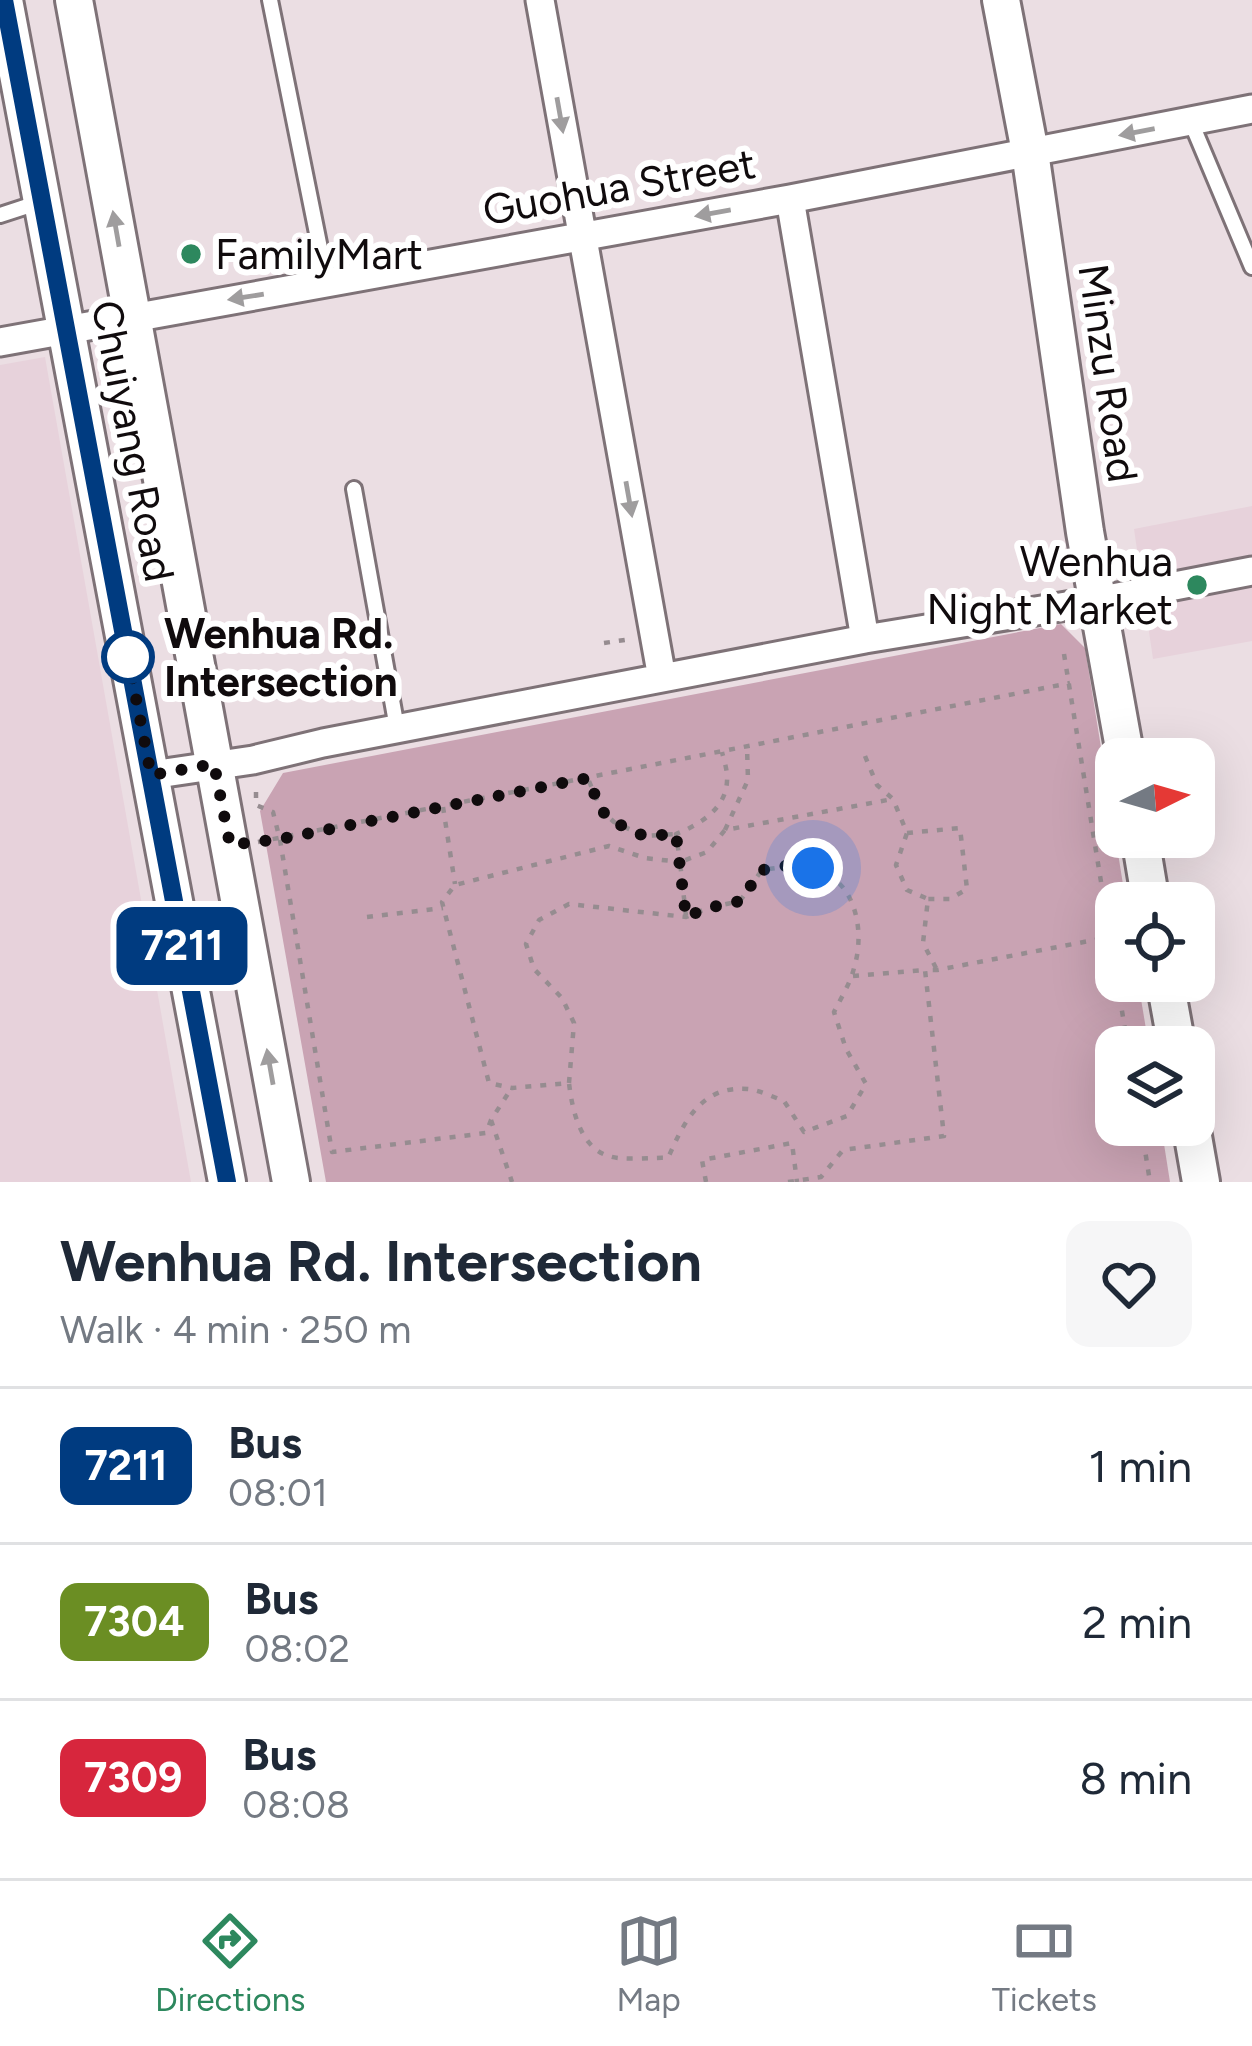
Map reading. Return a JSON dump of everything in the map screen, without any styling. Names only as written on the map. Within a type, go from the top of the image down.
[{"type":"street","name":"Chuiyang Road","points":[[4,0],[22,128],[42,201],[227,1182]]},
{"type":"street","name":"Chuiyang Road","points":[[74,0],[291,1182]]},
{"type":"street","points":[[540,0],[662,678]]},
{"type":"street","name":"Minzu Road","points":[[1001,0],[1030,152],[1122,738]]},
{"type":"street","name":"Guohua Street","points":[[0,342],[790,199],[1252,109]]},
{"type":"street","points":[[790,199],[865,639]]},
{"type":"street","points":[[151,775],[253,760],[865,639],[1252,571]]},
{"type":"street","points":[[1195,1146],[1201,1182]]},
{"type":"lane","points":[[270,0],[327,284]]},
{"type":"lane","points":[[1191,122],[1252,267]]},
{"type":"lane","points":[[0,215],[42,201]]},
{"type":"lane","points":[[355,489],[397,728]]},
{"type":"path","points":[[1064,654],[1101,882]]},
{"type":"path","points":[[230,845],[280,839],[1070,682]]},
{"type":"path","points":[[568,1083],[512,1088],[489,1083],[442,902],[455,885],[609,846],[680,862],[707,851],[725,830],[748,780],[747,747]]},
{"type":"path","points":[[588,778],[601,810],[614,822],[644,836],[676,834],[713,814],[728,784],[722,752]]},
{"type":"path","points":[[865,756],[877,785],[893,799],[907,833],[896,865],[907,890],[928,899],[950,899],[967,889],[960,828],[907,833]]},
{"type":"path","points":[[256,792],[256,805],[273,812],[280,839],[332,1152],[486,1132],[512,1088]]},
{"type":"path","points":[[725,830],[893,799]]},
{"type":"path","points":[[443,807],[455,885]]},
{"type":"path","points":[[676,834],[686,917]]},
{"type":"path","points":[[813,868],[840,882],[859,918],[852,976],[834,1012],[846,1049],[866,1084],[848,1117],[804,1132],[784,1100],[747,1089],[711,1095],[686,1119],[668,1158],[607,1156],[587,1140],[572,1110],[568,1083],[574,1024],[562,998],[534,969],[526,944],[539,920],[569,904],[686,917],[740,901],[762,870],[813,868]]},
{"type":"path","points":[[928,899],[923,943],[937,970]]},
{"type":"path","points":[[367,917],[443,908]]},
{"type":"path","points":[[852,976],[937,970],[1095,940]]},
{"type":"path","points":[[788,1182],[821,1177],[843,1150],[944,1136],[925,970]]},
{"type":"path","points":[[491,1120],[512,1182]]},
{"type":"path","points":[[706,1182],[702,1160],[791,1143],[797,1181]]},
{"type":"path","points":[[1144,1146],[1150,1182]]},
{"type":"shaded area","points":[[45,357],[191,1182],[0,1182],[0,365]]},
{"type":"shaded area","name":"Wenhua Night Market","points":[[1252,506],[1252,641],[1153,659],[1134,529]]},
{"type":"shaded area","points":[[1061,624],[1085,648],[1099,738],[1095,738],[1095,858],[1119,858],[1123,882],[1095,882],[1095,1002],[1142,1002],[1146,1026],[1095,1026],[1095,1146],[1164,1146],[1170,1182],[326,1182],[260,811],[283,773]]},
{"type":"bus line","name":"7211","points":[[4,0],[227,1182]]},
{"type":"place","name":"FamilyMart","points":[[191,254]]},
{"type":"place","name":"Wenhua Night Market","points":[[1197,585]]},
{"type":"place","name":"Wenhua Rd. Intersection","points":[[128,657]]},
{"type":"route","points":[[128,657],[151,775],[214,764],[230,845],[588,778],[601,810],[614,822],[644,836],[676,834],[686,917],[740,901],[762,870],[813,868]]}]
